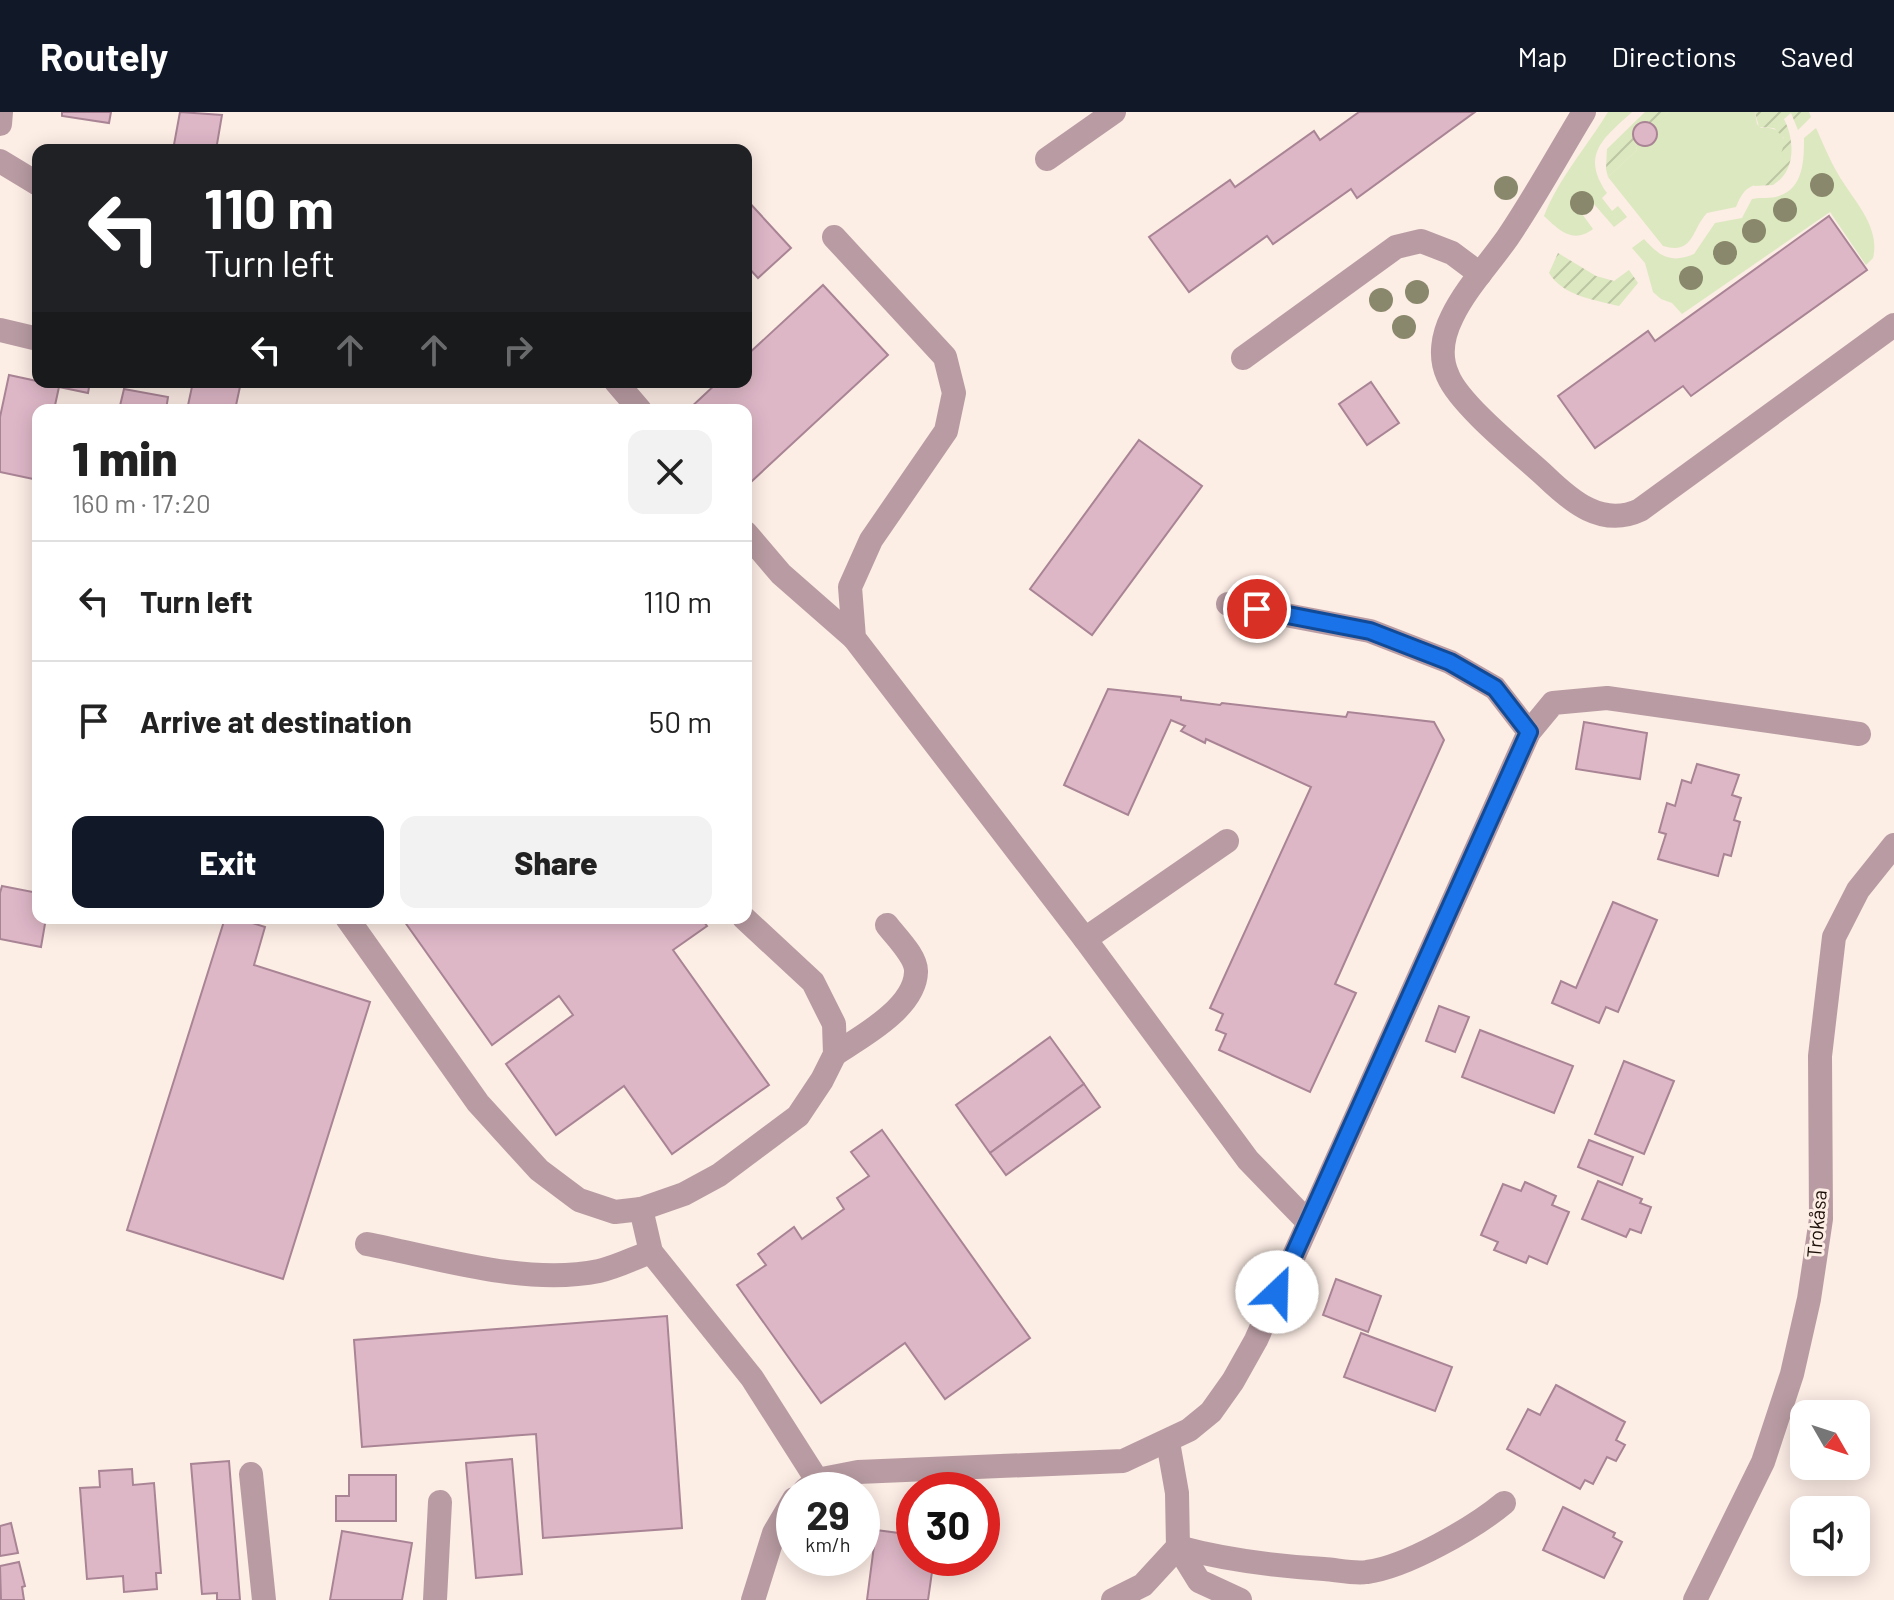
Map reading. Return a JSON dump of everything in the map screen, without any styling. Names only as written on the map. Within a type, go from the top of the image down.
[{"type":"street","points":[[1047,159],[1114,112]]},
{"type":"street","points":[[1584,112],[1525,212],[1452,317],[1442,349],[1447,374],[1453,385],[1480,415],[1553,484],[1589,511],[1619,517],[1640,510],[1894,325]]},
{"type":"street","points":[[0,124],[1,116]]},
{"type":"street","points":[[0,161],[32,180]]},
{"type":"street","points":[[834,237],[945,357],[954,393],[946,431],[871,540],[850,587],[854,638]]},
{"type":"street","points":[[1243,358],[1396,247],[1421,241],[1452,253],[1480,274]]},
{"type":"street","points":[[0,330],[32,338]]},
{"type":"street","points":[[621,388],[635,404]]},
{"type":"street","points":[[752,540],[781,574],[854,638],[1085,939],[1248,1160],[1308,1222]]},
{"type":"street","points":[[1228,604],[1370,631],[1450,662],[1495,688],[1529,732]]},
{"type":"street","points":[[858,1472],[1123,1461],[1168,1442],[1211,1412],[1256,1340],[1529,732],[1553,703],[1607,698],[1859,734]]},
{"type":"street","points":[[1085,939],[1227,841]]},
{"type":"street","name":"Trokåsa","points":[[1695,1600],[1763,1462],[1792,1374],[1809,1299],[1821,1219],[1820,1056],[1834,937],[1858,890],[1894,845]]},
{"type":"street","points":[[351,924],[478,1103],[539,1170],[579,1200],[615,1212],[641,1209],[684,1194],[719,1175],[798,1116],[835,1054],[834,1024],[813,982],[750,924]]},
{"type":"street","points":[[835,1054],[893,1015],[911,988],[916,971],[912,960],[887,925]]},
{"type":"street","points":[[641,1209],[651,1252],[752,1378],[804,1472]]},
{"type":"street","points":[[367,1244],[511,1272],[555,1276],[600,1270],[651,1252]]},
{"type":"street","points":[[1168,1442],[1177,1493],[1178,1547],[1199,1581],[1240,1600]]},
{"type":"street","points":[[251,1474],[264,1600]]},
{"type":"street","points":[[435,1600],[440,1502]]},
{"type":"street","points":[[1178,1547],[1236,1561],[1365,1573],[1390,1567],[1435,1546],[1490,1515],[1504,1503]]},
{"type":"street","points":[[753,1600],[776,1530]]},
{"type":"street","points":[[1113,1600],[1143,1585],[1178,1547]]},
{"type":"green space","points":[[1608,112],[1632,112],[1612,130],[1596,157],[1599,179],[1607,193],[1602,198],[1612,211],[1618,206],[1627,217],[1614,227],[1594,204],[1582,214],[1593,229],[1579,235],[1567,234],[1544,216],[1565,176]]},
{"type":"green space","points":[[1645,112],[1668,112],[1653,126],[1648,121],[1639,122],[1632,130],[1637,150],[1608,177],[1607,149]]},
{"type":"green space","points":[[1668,112],[1755,112],[1761,128],[1776,130],[1785,142],[1773,170],[1746,190],[1736,207],[1707,213],[1691,239],[1681,247],[1673,248],[1663,246],[1608,177],[1637,150],[1632,130],[1639,122],[1648,121],[1653,125]]},
{"type":"green space","points":[[1755,112],[1809,112],[1811,117],[1798,130],[1791,113],[1784,119],[1790,137],[1791,155],[1786,172],[1773,185],[1754,186],[1776,164],[1784,138],[1774,128],[1759,127]]},
{"type":"green space","points":[[1816,128],[1835,168],[1869,224],[1873,235],[1873,258],[1866,265],[1830,212],[1682,314],[1672,303],[1653,292],[1645,263],[1632,248],[1644,239],[1666,257],[1694,254],[1715,223],[1742,218],[1752,199],[1779,196],[1793,187],[1801,172],[1804,138]]},
{"type":"green space","points":[[1558,253],[1596,276],[1614,281],[1629,270],[1638,283],[1619,306],[1580,296],[1562,287],[1549,273]]},
{"type":"building","points":[[62,112],[111,112],[109,123],[62,116]]},
{"type":"building","points":[[180,112],[222,115],[217,144],[174,144]]},
{"type":"building","points":[[1359,112],[1475,112],[1357,198],[1351,189],[1273,244],[1267,236],[1189,292],[1149,237],[1230,180],[1235,187],[1314,131],[1320,140]]},
{"type":"building","points":[[1645,122],[1654,125],[1657,134],[1654,143],[1645,146],[1636,143],[1633,134],[1636,125]]},
{"type":"building","points":[[752,206],[791,248],[758,278],[752,272]]},
{"type":"building","points":[[1829,216],[1867,270],[1691,396],[1683,386],[1595,448],[1558,396],[1648,331],[1655,341]]},
{"type":"building","points":[[823,285],[888,355],[752,481],[752,404],[694,404],[712,388],[752,388],[752,350]]},
{"type":"building","points":[[9,375],[32,380],[32,388],[59,388],[55,404],[32,404],[32,479],[0,472],[0,417]]},
{"type":"building","points":[[1371,382],[1399,423],[1367,445],[1339,404]]},
{"type":"building","points":[[64,388],[89,388],[88,393]]},
{"type":"building","points":[[192,388],[240,388],[236,404],[188,404]]},
{"type":"building","points":[[124,389],[168,397],[167,404],[120,404]]},
{"type":"building","points":[[1139,440],[1202,486],[1092,635],[1030,589]]},
{"type":"building","points":[[1108,689],[1181,697],[1181,700],[1220,705],[1346,717],[1348,712],[1434,722],[1444,740],[1335,984],[1356,993],[1310,1092],[1219,1050],[1226,1034],[1216,1030],[1223,1014],[1210,1008],[1311,787],[1206,739],[1205,743],[1181,731],[1185,726],[1171,720],[1128,815],[1064,785]]},
{"type":"building","points":[[1584,722],[1647,733],[1640,779],[1576,769]]},
{"type":"building","points":[[1697,764],[1739,775],[1732,795],[1741,798],[1734,820],[1740,822],[1731,856],[1724,854],[1718,876],[1658,859],[1666,834],[1659,832],[1667,803],[1675,806],[1682,780],[1691,783]]},
{"type":"building","points":[[2,886],[32,892],[32,924],[45,924],[41,947],[0,939]]},
{"type":"building","points":[[1613,902],[1657,920],[1618,1012],[1606,1007],[1599,1023],[1552,1003],[1561,981],[1576,988]]},
{"type":"building","points":[[223,924],[265,927],[254,965],[370,1002],[283,1279],[127,1230]]},
{"type":"building","points":[[406,924],[706,924],[707,926],[673,950],[769,1085],[672,1154],[624,1086],[556,1135],[506,1064],[573,1015],[559,996],[492,1045]]},
{"type":"building","points":[[1439,1006],[1469,1017],[1455,1052],[1426,1041]]},
{"type":"building","points":[[1480,1030],[1573,1066],[1554,1113],[1462,1077]]},
{"type":"building","points":[[1050,1037],[1084,1084],[990,1153],[956,1105]]},
{"type":"building","points":[[1624,1061],[1674,1081],[1644,1154],[1595,1134]]},
{"type":"building","points":[[1084,1084],[1100,1107],[1006,1175],[990,1153]]},
{"type":"building","points":[[882,1130],[1030,1338],[945,1399],[905,1343],[821,1403],[737,1285],[766,1265],[758,1254],[794,1227],[802,1239],[844,1209],[837,1198],[869,1176],[851,1152]]},
{"type":"building","points":[[1589,1140],[1633,1157],[1622,1185],[1578,1167]]},
{"type":"building","points":[[1598,1181],[1642,1199],[1640,1203],[1651,1207],[1641,1233],[1630,1229],[1626,1237],[1582,1219]]},
{"type":"building","points":[[1525,1182],[1556,1196],[1552,1205],[1569,1212],[1547,1264],[1529,1256],[1526,1263],[1494,1250],[1498,1242],[1481,1235],[1503,1184],[1521,1191]]},
{"type":"building","points":[[1336,1279],[1381,1296],[1368,1332],[1323,1315]]},
{"type":"building","points":[[667,1316],[682,1528],[543,1538],[536,1434],[362,1447],[354,1340]]},
{"type":"building","points":[[1361,1333],[1452,1367],[1435,1411],[1344,1377]]},
{"type":"building","points":[[1556,1385],[1625,1422],[1616,1440],[1625,1445],[1616,1461],[1607,1457],[1593,1484],[1585,1480],[1580,1489],[1507,1449],[1528,1409],[1540,1415]]},
{"type":"building","points":[[512,1459],[522,1574],[476,1578],[466,1463]]},
{"type":"building","points":[[229,1461],[240,1600],[217,1600],[217,1593],[202,1594],[191,1464]]},
{"type":"building","points":[[132,1469],[133,1485],[154,1483],[161,1573],[156,1573],[157,1589],[124,1592],[123,1576],[87,1579],[80,1488],[100,1487],[99,1471]]},
{"type":"building","points":[[349,1475],[396,1475],[396,1521],[336,1521],[336,1496],[349,1496]]},
{"type":"building","points":[[1563,1507],[1615,1533],[1613,1537],[1622,1542],[1604,1578],[1543,1550]]},
{"type":"building","points":[[11,1523],[18,1553],[0,1556],[0,1526]]},
{"type":"building","points":[[342,1531],[412,1543],[402,1600],[330,1600]]},
{"type":"building","points":[[880,1531],[896,1533],[896,1576],[931,1576],[928,1600],[867,1600],[870,1576],[880,1576]]},
{"type":"building","points":[[19,1562],[25,1586],[22,1587],[24,1600],[1,1600],[0,1566]]},
{"type":"route","points":[[1257,609],[1370,631],[1450,662],[1495,688],[1529,732],[1277,1292]]}]
